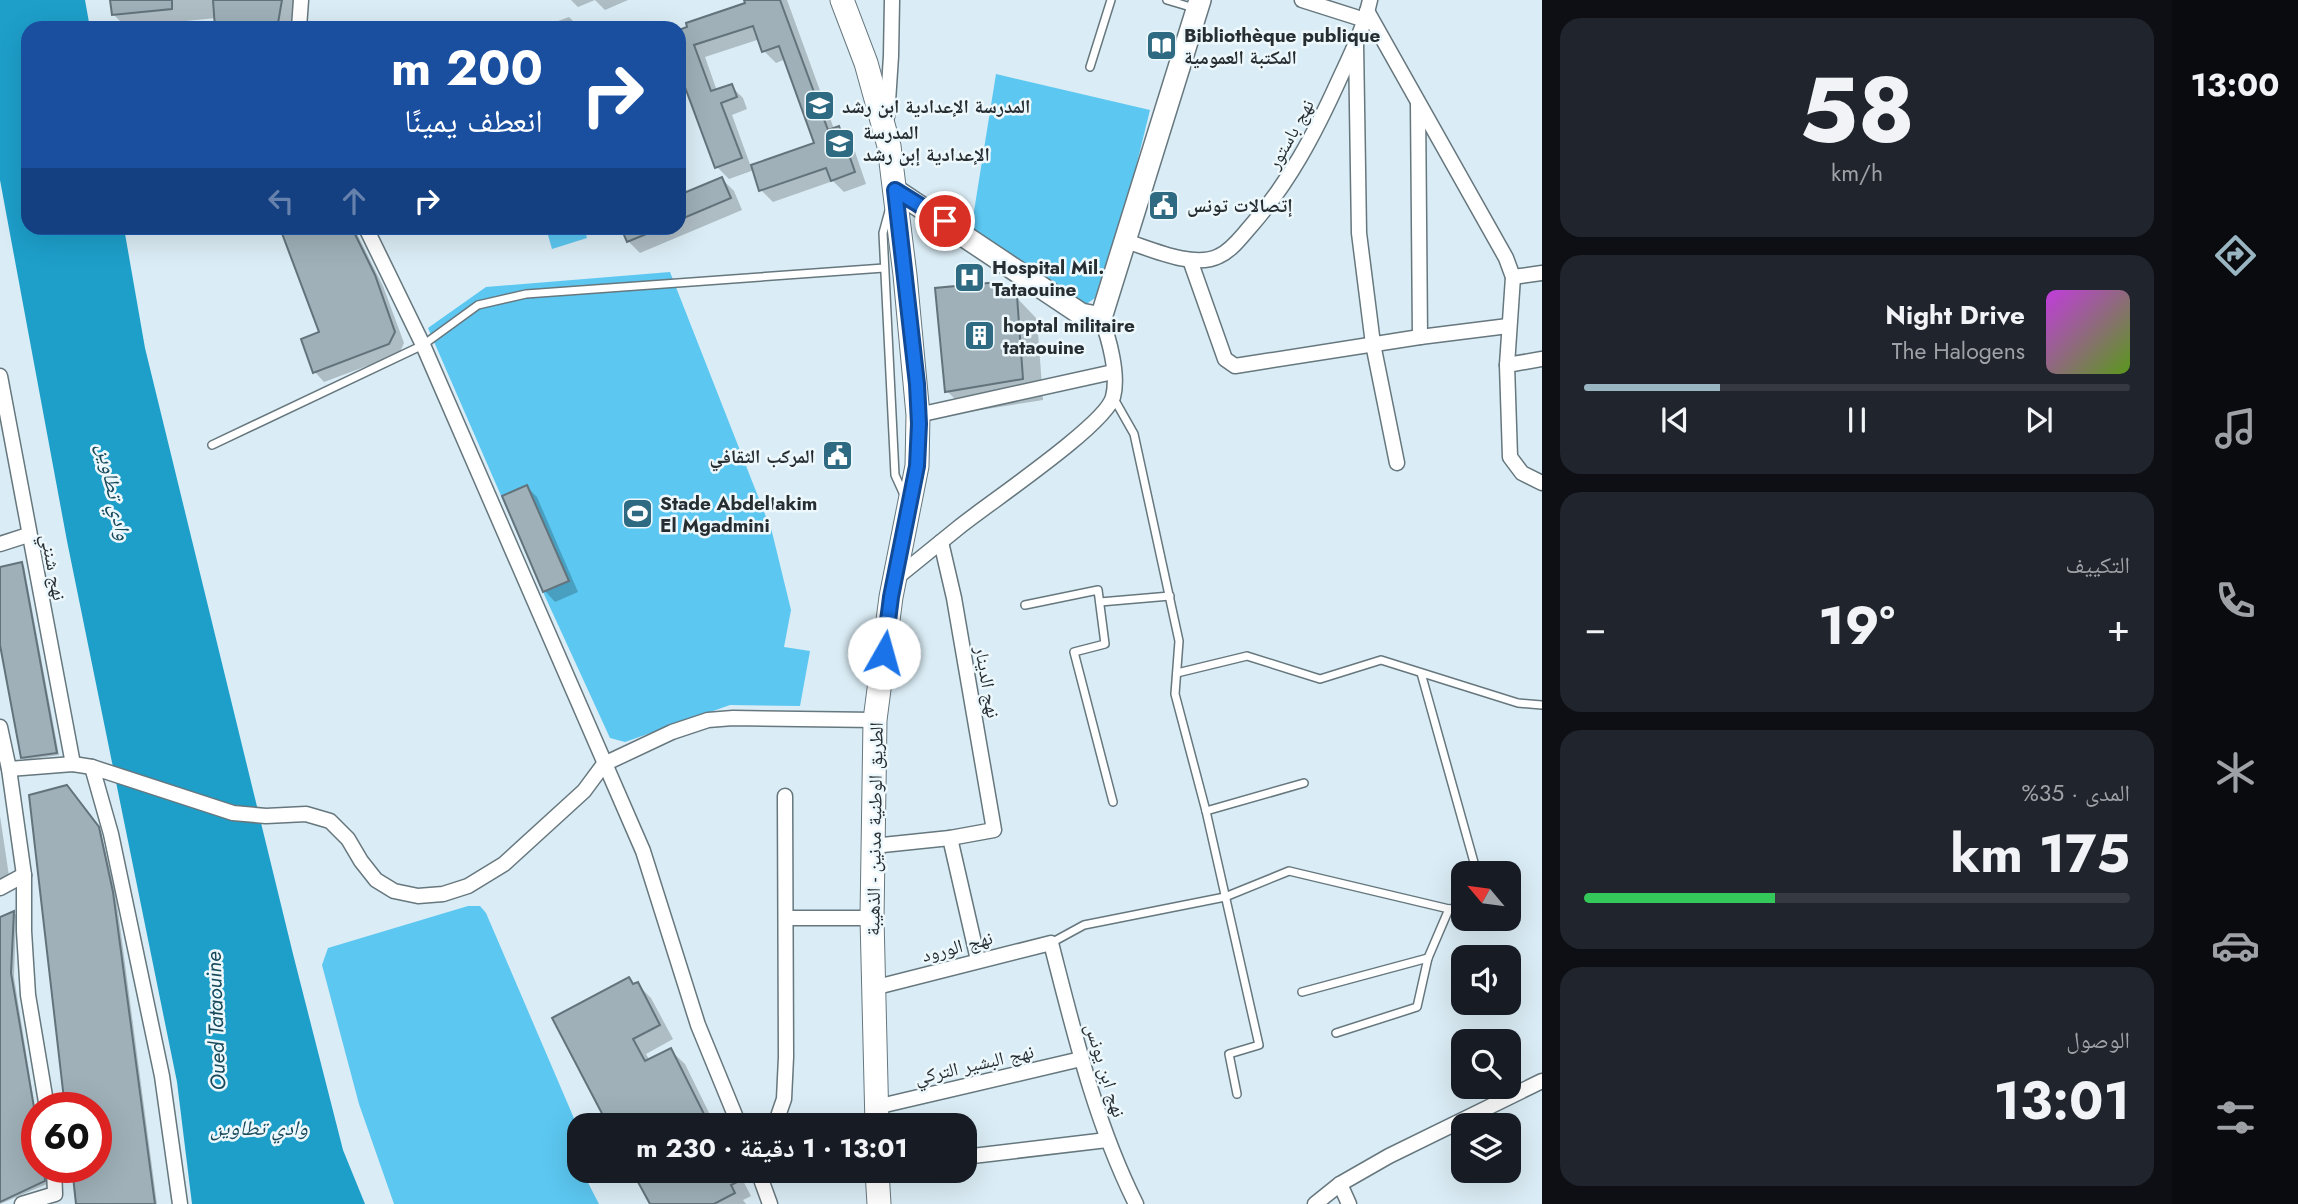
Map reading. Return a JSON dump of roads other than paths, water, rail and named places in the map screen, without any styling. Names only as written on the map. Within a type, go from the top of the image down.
[{"type":"main road","name":"الطريق الوطنية مدنين - الذهيبة","points":[[842,0],[866,63],[886,132],[895,190],[919,415],[917,466],[894,580],[876,720],[872,918],[877,1113]]},
{"type":"main road","points":[[895,190],[1081,314],[1101,318],[1199,4]]},
{"type":"main road","points":[[878,1183],[879,1204]]},
{"type":"street","points":[[300,21],[301,0]]},
{"type":"street","points":[[886,132],[892,0]]},
{"type":"street","points":[[1302,0],[1367,10],[1506,258],[1513,277],[1507,365],[1510,457],[1522,473],[1542,483]]},
{"type":"street","name":"نهج باستور","points":[[1126,241],[1190,261],[1219,257],[1230,249],[1275,198],[1305,152],[1356,43],[1367,10]]},
{"type":"street","points":[[1356,43],[1359,233],[1373,344],[1397,463]]},
{"type":"street","points":[[1418,100],[1420,337]]},
{"type":"street","points":[[369,235],[423,345],[643,851],[698,1025],[734,1113]]},
{"type":"street","points":[[1190,261],[1220,347],[1230,364],[1242,366],[1373,344],[1508,326]]},
{"type":"street","points":[[1513,277],[1542,274]]},
{"type":"street","points":[[894,580],[1082,433],[1106,410],[1113,397],[1113,372],[1109,339],[1101,318]]},
{"type":"street","points":[[1507,365],[1542,359]]},
{"type":"street","points":[[919,415],[1113,372]]},
{"type":"street","name":"نهج شنني","points":[[0,376],[28,535],[74,764]]},
{"type":"street","points":[[0,544],[28,535]]},
{"type":"street","name":"نهج الدينار","points":[[941,542],[954,598],[995,830],[950,838]]},
{"type":"street","points":[[9,768],[74,764],[92,767],[233,813],[266,816],[306,814],[330,821],[348,839],[376,880],[394,891],[418,896],[443,894],[468,886],[504,863],[584,792],[604,764],[672,733],[708,720],[733,718],[876,720]]},
{"type":"street","points":[[0,727],[9,768],[24,875],[28,995],[44,1092]]},
{"type":"street","points":[[92,767],[111,834],[162,1076],[180,1204]]},
{"type":"street","points":[[779,1113],[784,1099],[786,1058],[785,796]]},
{"type":"street","points":[[873,846],[950,838],[978,960]]},
{"type":"street","points":[[0,888],[24,875]]},
{"type":"street","points":[[787,918],[872,918]]},
{"type":"street","name":"نهج الورود","points":[[873,988],[1051,943]]},
{"type":"street","name":"نهج ابن يونس","points":[[1051,943],[1081,1059],[1107,1140],[1136,1204]]},
{"type":"street","name":"نهج البشير التركي","points":[[888,1113],[1081,1059]]},
{"type":"street","points":[[1315,1204],[1340,1184],[1389,1156],[1542,1081]]},
{"type":"street","points":[[977,1155],[1107,1140]]},
{"type":"street","points":[[22,1204],[55,1194],[55,1183]]},
{"type":"street","points":[[762,1183],[770,1204]]},
{"type":"street","points":[[1340,1184],[1349,1204]]},
{"type":"lane","points":[[1090,67],[1111,0]]},
{"type":"lane","points":[[1167,0],[1199,4]]},
{"type":"lane","points":[[895,190],[883,233],[884,268],[895,475],[910,508]]},
{"type":"lane","points":[[212,445],[423,345],[478,305],[526,294],[884,268]]},
{"type":"lane","points":[[1113,397],[1133,434],[1170,596],[1180,641],[1175,694],[1206,811],[1259,1045],[1229,1054],[1237,1094]]},
{"type":"lane","points":[[1026,605],[1098,590],[1105,644],[1074,652],[1113,802]]},
{"type":"lane","points":[[1100,602],[1170,596]]},
{"type":"lane","points":[[1177,673],[1247,656],[1320,679],[1381,660],[1518,703],[1542,705]]},
{"type":"lane","points":[[1421,673],[1474,861]]},
{"type":"lane","points":[[1206,811],[1304,783]]},
{"type":"lane","points":[[1051,943],[1084,925],[1225,897],[1289,871],[1449,909],[1427,958],[1417,1007],[1336,1033]]},
{"type":"lane","points":[[1302,992],[1427,958]]},
{"type":"water","name":"وادي تطاوين","points":[[0,0],[85,0],[89,21],[21,21],[21,235],[125,235],[145,348],[293,954],[343,1150],[365,1204],[192,1204],[177,1082],[67,541],[0,180]]},
{"type":"place","name":"Bibliothèque publique المكتبة العمومية","points":[[1161,46]]},
{"type":"place","name":"المدرسة الإعدادية ابن رشد","points":[[819,106]]},
{"type":"place","name":"المدرسة الإعدادية إبن رشد","points":[[840,143]]},
{"type":"place","name":"إتصالات تونس","points":[[1164,205]]},
{"type":"place","name":"Hospital Mil. Tataouine","points":[[969,278]]},
{"type":"place","name":"hoptal militaire tataouine","points":[[980,336]]},
{"type":"place","name":"المركب الثقافي","points":[[838,456]]},
{"type":"place","name":"Stade Abdelاakim El Mgadmini","points":[[637,514]]},
{"type":"water label","name":"Oued Tataouine","points":[[216,1021]]}]
